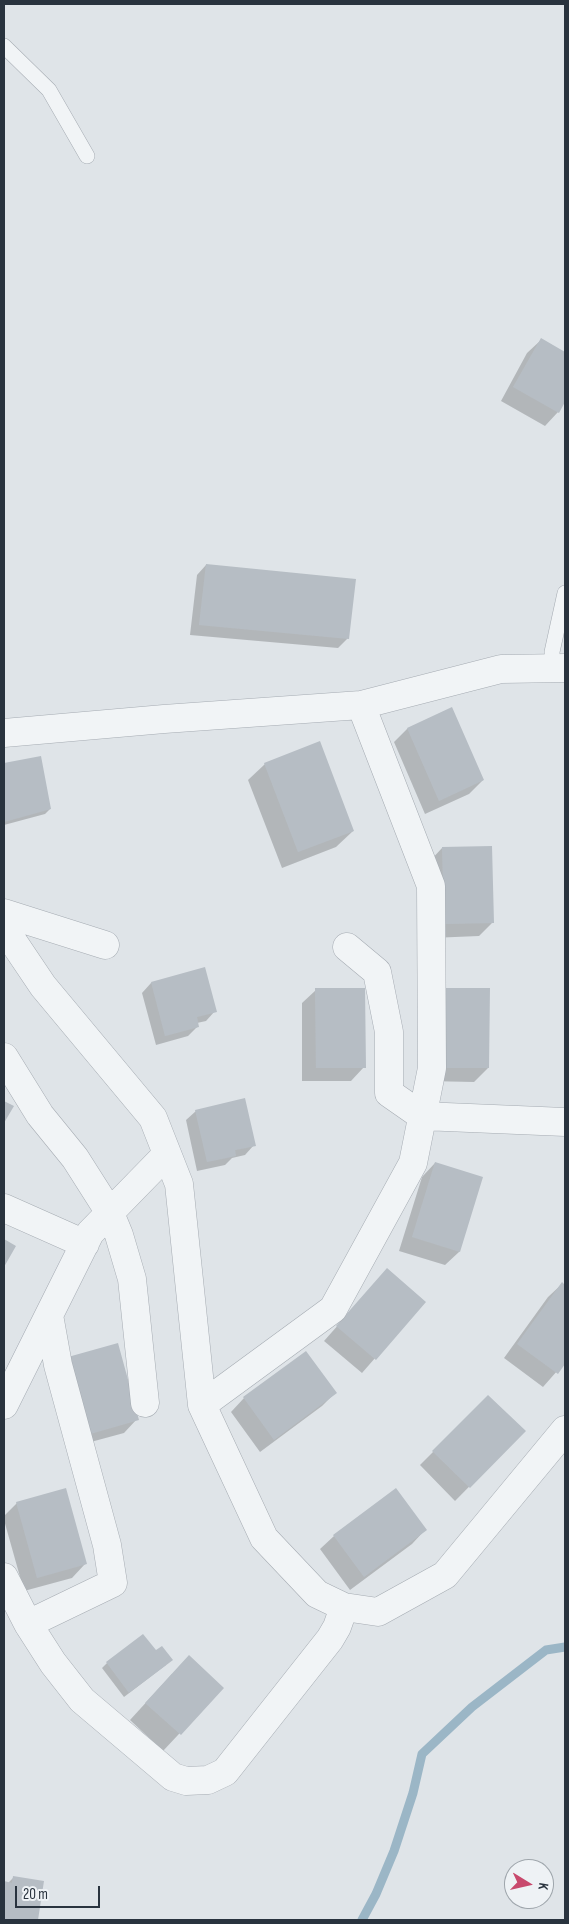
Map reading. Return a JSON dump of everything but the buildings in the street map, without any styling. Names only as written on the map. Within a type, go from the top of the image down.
[{"type":"street","points":[[4,733],[361,705],[501,669],[559,668]]},
{"type":"street","points":[[202,1406],[333,1309],[413,1163],[432,1068],[431,886],[361,705]]},
{"type":"street","points":[[4,914],[105,945]]},
{"type":"street","points":[[4,928],[12,959],[43,986],[153,1118],[179,1184],[202,1406],[264,1538],[317,1594],[344,1607],[378,1612],[445,1575],[565,1430]]},
{"type":"street","points":[[348,948],[377,972],[389,1032],[389,1093],[422,1116],[565,1122]]},
{"type":"street","points":[[4,1057],[40,1115],[74,1158],[110,1213],[119,1235],[132,1279],[145,1403]]},
{"type":"street","points":[[4,1405],[90,1233],[167,1154]]},
{"type":"street","points":[[4,1208],[85,1244]]},
{"type":"street","points":[[28,1624],[113,1583],[107,1545],[58,1365],[49,1315]]},
{"type":"street","points":[[4,1576],[28,1624],[53,1663],[82,1700],[173,1776],[186,1781],[199,1782],[218,1777],[226,1772],[330,1639],[344,1607]]},
{"type":"lane","points":[[4,46],[49,90],[87,156]]},
{"type":"lane","points":[[559,668],[552,652],[565,593]]},
{"type":"waterway","points":[[362,1920],[376,1894],[394,1851],[413,1793],[422,1754],[472,1707],[546,1650],[565,1647]]}]
